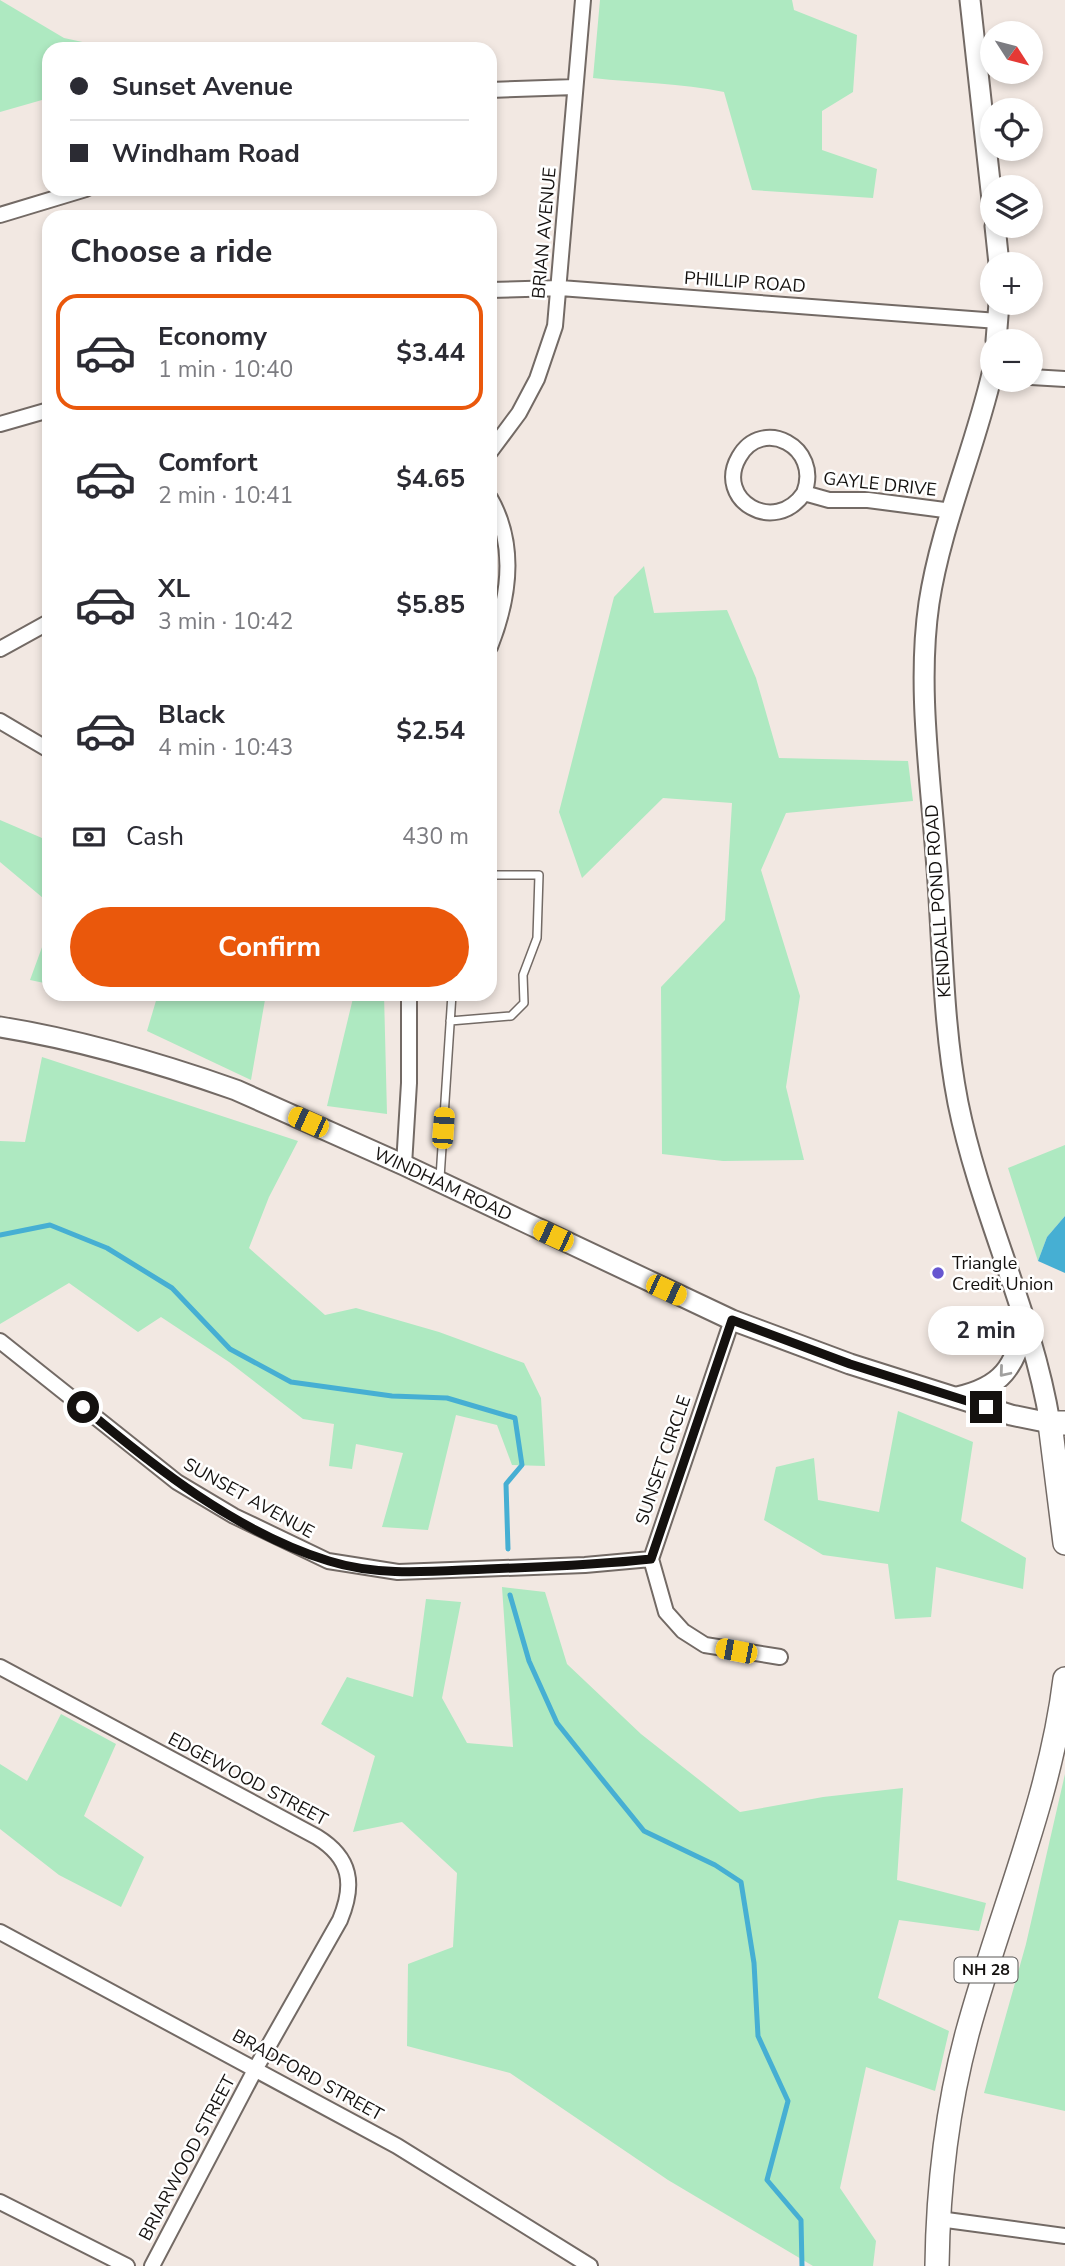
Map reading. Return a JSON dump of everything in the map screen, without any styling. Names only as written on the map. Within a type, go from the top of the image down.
[{"type":"main road","points":[[1058,1423],[1065,1543]]},
{"type":"main road","name":"NH 28","points":[[937,2266],[945,2148],[966,2037],[1027,1849],[1063,1712],[1065,1679]]},
{"type":"street","name":"BRIAN AVENUE","points":[[497,442],[519,412],[542,368],[555,326],[583,0]]},
{"type":"street","points":[[970,0],[989,175]]},
{"type":"street","points":[[497,90],[575,87]]},
{"type":"street","points":[[0,215],[63,196]]},
{"type":"street","name":"PHILLIP ROAD","points":[[497,290],[560,288],[980,311]]},
{"type":"street","points":[[1043,378],[1065,379]]},
{"type":"street","name":"KENDALL POND ROAD","points":[[987,392],[952,511],[930,600],[925,643],[930,788],[949,1035],[966,1135],[1058,1423]]},
{"type":"street","points":[[0,424],[42,412]]},
{"type":"street","name":"GAYLE DRIVE","points":[[769,439],[784,441],[797,449],[806,462],[808,477],[804,493],[794,506],[779,513],[754,510],[737,492],[733,476],[737,459],[754,442],[769,439]]},
{"type":"street","name":"GAYLE DRIVE","points":[[804,493],[829,500],[868,500],[952,511]]},
{"type":"street","points":[[497,515],[503,529],[508,574],[505,605],[497,627]]},
{"type":"street","points":[[0,649],[42,626]]},
{"type":"street","points":[[0,721],[42,746]]},
{"type":"street","points":[[404,1165],[409,1083],[409,1001]]},
{"type":"street","name":"WINDHAM ROAD","points":[[0,1027],[99,1047],[169,1066],[236,1090],[404,1165],[732,1320],[838,1360],[1011,1415],[1058,1423]]},
{"type":"street","name":"SUNSET CIRCLE","points":[[651,1559],[732,1320]]},
{"type":"street","points":[[956,1397],[983,1390],[1000,1378],[1015,1357],[1026,1322]]},
{"type":"street","name":"SUNSET AVENUE","points":[[0,1341],[177,1482],[270,1535],[328,1561],[398,1572],[585,1565],[651,1559]]},
{"type":"street","points":[[651,1559],[666,1612],[682,1631],[705,1645],[780,1657]]},
{"type":"street","name":"EDGEWOOD STREET","points":[[0,1667],[317,1837],[331,1846],[344,1863],[349,1880],[344,1910],[256,2068]]},
{"type":"street","name":"BRADFORD STREET","points":[[0,1932],[397,2146],[590,2266]]},
{"type":"street","name":"BRIARWOOD STREET","points":[[152,2266],[256,2068]]},
{"type":"street","points":[[0,2202],[127,2266]]},
{"type":"street","points":[[939,2220],[1065,2236]]},
{"type":"lane","points":[[450,1021],[511,1016],[524,1003],[523,975],[537,938],[539,875],[497,875]]},
{"type":"lane","points":[[439,1182],[451,1001]]},
{"type":"green space","points":[[0,0],[64,38],[83,42],[42,42],[42,100],[0,112]]},
{"type":"green space","points":[[600,0],[792,0],[794,10],[857,35],[853,92],[822,111],[822,150],[877,169],[873,198],[752,190],[724,92],[593,78]]},
{"type":"green space","points":[[644,566],[654,613],[727,610],[756,678],[779,758],[908,761],[913,801],[786,813],[761,870],[800,996],[786,1087],[804,1160],[723,1161],[662,1154],[661,987],[725,920],[732,803],[663,798],[582,878],[559,812],[614,597]]},
{"type":"green space","points":[[0,820],[42,838],[42,897],[0,862]]},
{"type":"green space","points":[[42,947],[42,983],[30,980]]},
{"type":"green space","points":[[156,1001],[265,1001],[251,1080],[147,1031]]},
{"type":"green space","points":[[352,1001],[384,1001],[387,1114],[327,1106]]},
{"type":"green space","points":[[42,1057],[298,1141],[269,1197],[249,1248],[325,1315],[356,1308],[439,1332],[524,1363],[541,1398],[545,1466],[512,1465],[497,1425],[456,1415],[428,1530],[382,1527],[403,1453],[356,1444],[352,1469],[329,1466],[334,1424],[303,1419],[229,1362],[161,1317],[138,1332],[69,1283],[0,1324],[0,1141],[25,1142]]},
{"type":"green space","points":[[1065,1145],[1065,1216],[1047,1237],[1038,1261],[1008,1168]]},
{"type":"green space","points":[[898,1411],[973,1442],[961,1521],[1026,1558],[1023,1589],[936,1567],[931,1617],[895,1619],[888,1564],[823,1555],[764,1520],[776,1467],[814,1458],[818,1500],[879,1512]]},
{"type":"green space","points":[[502,1587],[545,1592],[567,1664],[641,1734],[740,1812],[823,1797],[903,1788],[897,1880],[986,1903],[979,1931],[899,1920],[878,1998],[949,2031],[935,2091],[866,2067],[840,2188],[876,2241],[873,2266],[813,2266],[668,2180],[510,2073],[407,2046],[408,1964],[453,1947],[457,1873],[402,1822],[353,1832],[375,1756],[321,1724],[347,1677],[413,1697],[426,1599],[461,1602],[442,1698],[467,1743],[513,1747]]},
{"type":"green space","points":[[61,1714],[116,1744],[84,1816],[144,1857],[121,1907],[59,1875],[0,1829],[0,1764],[27,1781]]},
{"type":"green space","points":[[1065,1774],[1065,2111],[984,2093],[1026,1944]]},
{"type":"water","points":[[1065,1216],[1065,1273],[1038,1261],[1047,1237]]},
{"type":"waterway","points":[[0,1235],[50,1225],[107,1248],[172,1288],[230,1349],[291,1382],[392,1396],[447,1398],[515,1418],[522,1465],[506,1484],[508,1549]]},
{"type":"waterway","points":[[510,1595],[529,1661],[557,1723],[601,1778],[644,1831],[715,1865],[741,1882],[754,1963],[758,2036],[788,2101],[767,2180],[801,2220],[802,2266]]},
{"type":"place","name":"Triangle Credit Union","points":[[938,1273]]},
{"type":"route","points":[[83,1407],[159,1469],[234,1516],[328,1561],[398,1572],[585,1565],[651,1559],[658,1531],[732,1320],[850,1364],[986,1407]]}]
